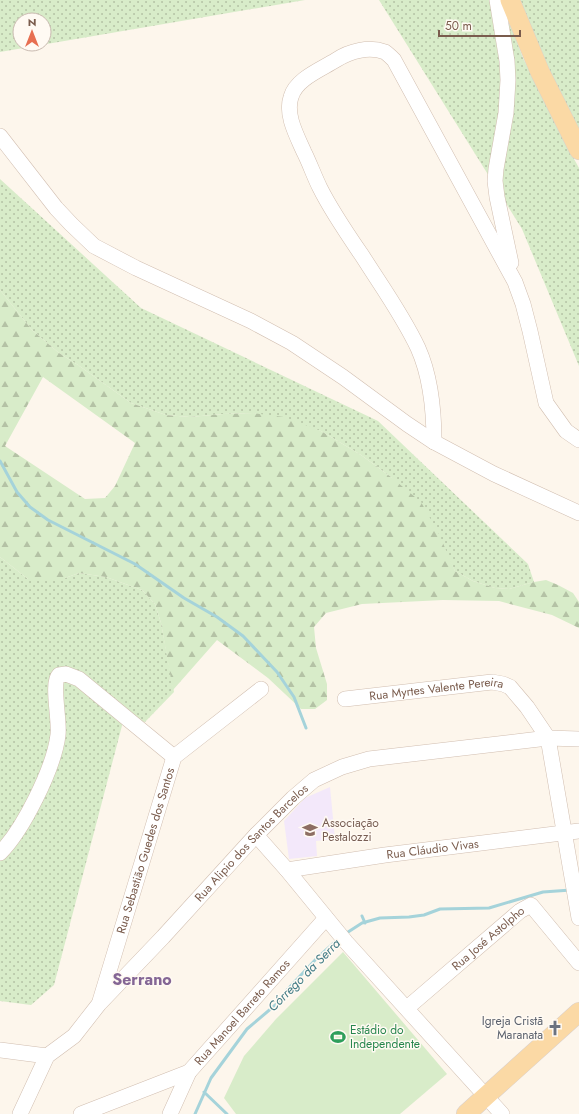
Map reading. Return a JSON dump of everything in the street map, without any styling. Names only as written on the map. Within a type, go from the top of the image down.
[{"type":"main road","points":[[510,0],[540,72],[579,150]]},
{"type":"main road","points":[[466,1114],[579,1012]]},
{"type":"street","points":[[497,0],[507,60],[508,80],[506,113],[496,169],[495,181],[497,197],[515,282],[523,304],[546,403],[566,431],[579,440]]},
{"type":"street","points":[[434,442],[431,391],[427,373],[418,348],[404,322],[343,227],[320,188],[295,132],[289,110],[294,90],[299,83],[344,54],[356,50],[376,50],[386,53],[394,60],[515,282]]},
{"type":"street","points":[[0,136],[56,208],[94,246],[136,268],[251,321],[292,343],[343,377],[406,424],[434,442],[494,474],[579,513]]},
{"type":"street","points":[[0,853],[23,823],[40,789],[54,752],[58,735],[55,682],[59,675],[66,674],[79,679],[174,757]]},
{"type":"street","name":"Rua Myrtes Valente Pereira","points":[[345,699],[492,682],[510,687],[527,707],[548,738],[572,832],[574,888],[579,918]]},
{"type":"street","name":"Rua Sebastião Guedes dos Santos","points":[[99,1004],[174,757],[261,689]]},
{"type":"street","name":"Rua Alipio dos Santos Barcelos","points":[[20,1114],[47,1056],[74,1036],[99,1004],[256,835],[293,798],[314,780],[342,767],[369,759],[548,738],[579,739]]},
{"type":"street","name":"Rua Cláudio Vivas","points":[[288,870],[385,855],[572,832]]},
{"type":"street","points":[[256,835],[288,870],[341,937],[502,1114]]},
{"type":"street","name":"Rua José Astolpho","points":[[407,1008],[520,911],[531,905],[579,963]]},
{"type":"street","name":"Rua Manoel Barreto Ramos","points":[[170,1114],[189,1072],[326,918]]},
{"type":"street","points":[[0,1050],[47,1056]]},
{"type":"street","points":[[81,1114],[189,1072]]},
{"type":"shaded area","name":"Associação Pestalozzi","points":[[330,787],[335,839],[316,841],[317,856],[289,859],[284,821],[305,798]]},
{"type":"green space","points":[[0,0],[305,0],[52,43],[52,12],[12,12],[12,50],[0,52]]},
{"type":"green space","points":[[379,0],[501,0],[523,58],[579,168],[579,366],[522,229]]},
{"type":"green space","points":[[520,0],[579,0],[579,129],[553,79]]},
{"type":"green space","points":[[0,179],[141,308],[378,421],[528,564],[534,582],[509,589],[495,588],[473,581],[455,571],[447,555],[391,477],[361,455],[321,431],[253,413],[190,417],[166,415],[131,403],[59,353],[32,330],[0,290]]},
{"type":"green space","points":[[0,290],[32,330],[59,353],[131,403],[166,415],[190,417],[253,413],[284,417],[321,431],[361,455],[421,502],[439,534],[455,571],[473,581],[495,588],[509,589],[546,580],[558,585],[573,593],[579,602],[579,628],[552,615],[499,601],[443,600],[362,604],[326,613],[314,627],[316,648],[327,684],[327,700],[315,709],[301,709],[268,678],[217,640],[173,690],[161,623],[155,604],[142,590],[106,577],[79,573],[65,578],[64,580],[28,579],[0,557]],"holes":[[[43,377],[135,443],[115,486],[105,498],[85,499],[5,446]]]},
{"type":"green space","points":[[0,557],[28,579],[65,578],[79,573],[106,577],[142,590],[155,604],[161,623],[174,692],[145,722],[124,718],[54,985],[31,1005],[0,1001]]},
{"type":"green space","name":"Estádio do Independente","points":[[343,952],[447,1074],[400,1114],[236,1114],[224,1098],[244,1056],[276,1019]]},
{"type":"waterway","points":[[0,461],[17,492],[30,507],[48,520],[135,564],[184,598],[217,617],[243,636],[277,672],[294,697],[306,728]]},
{"type":"waterway","name":"Córrego da Serra","points":[[345,934],[362,923],[380,918],[424,915],[440,909],[489,908],[543,892],[571,890]]},
{"type":"waterway","name":"Córrego da Serra","points":[[362,916],[365,923]]},
{"type":"waterway","name":"Córrego da Serra","points":[[195,1114],[211,1078],[247,1029],[280,1001],[286,991],[317,958],[338,939]]},
{"type":"waterway","points":[[204,1092],[227,1114]]},
{"type":"place","name":"Associação Pestalozzi","points":[[310,830]]},
{"type":"place","name":"Igreja Cristã Maranata","points":[[555,1028]]},
{"type":"place","name":"Estádio do Independente","points":[[338,1037]]},
{"type":"district","name":"Serrano","points":[[142,979]]}]
